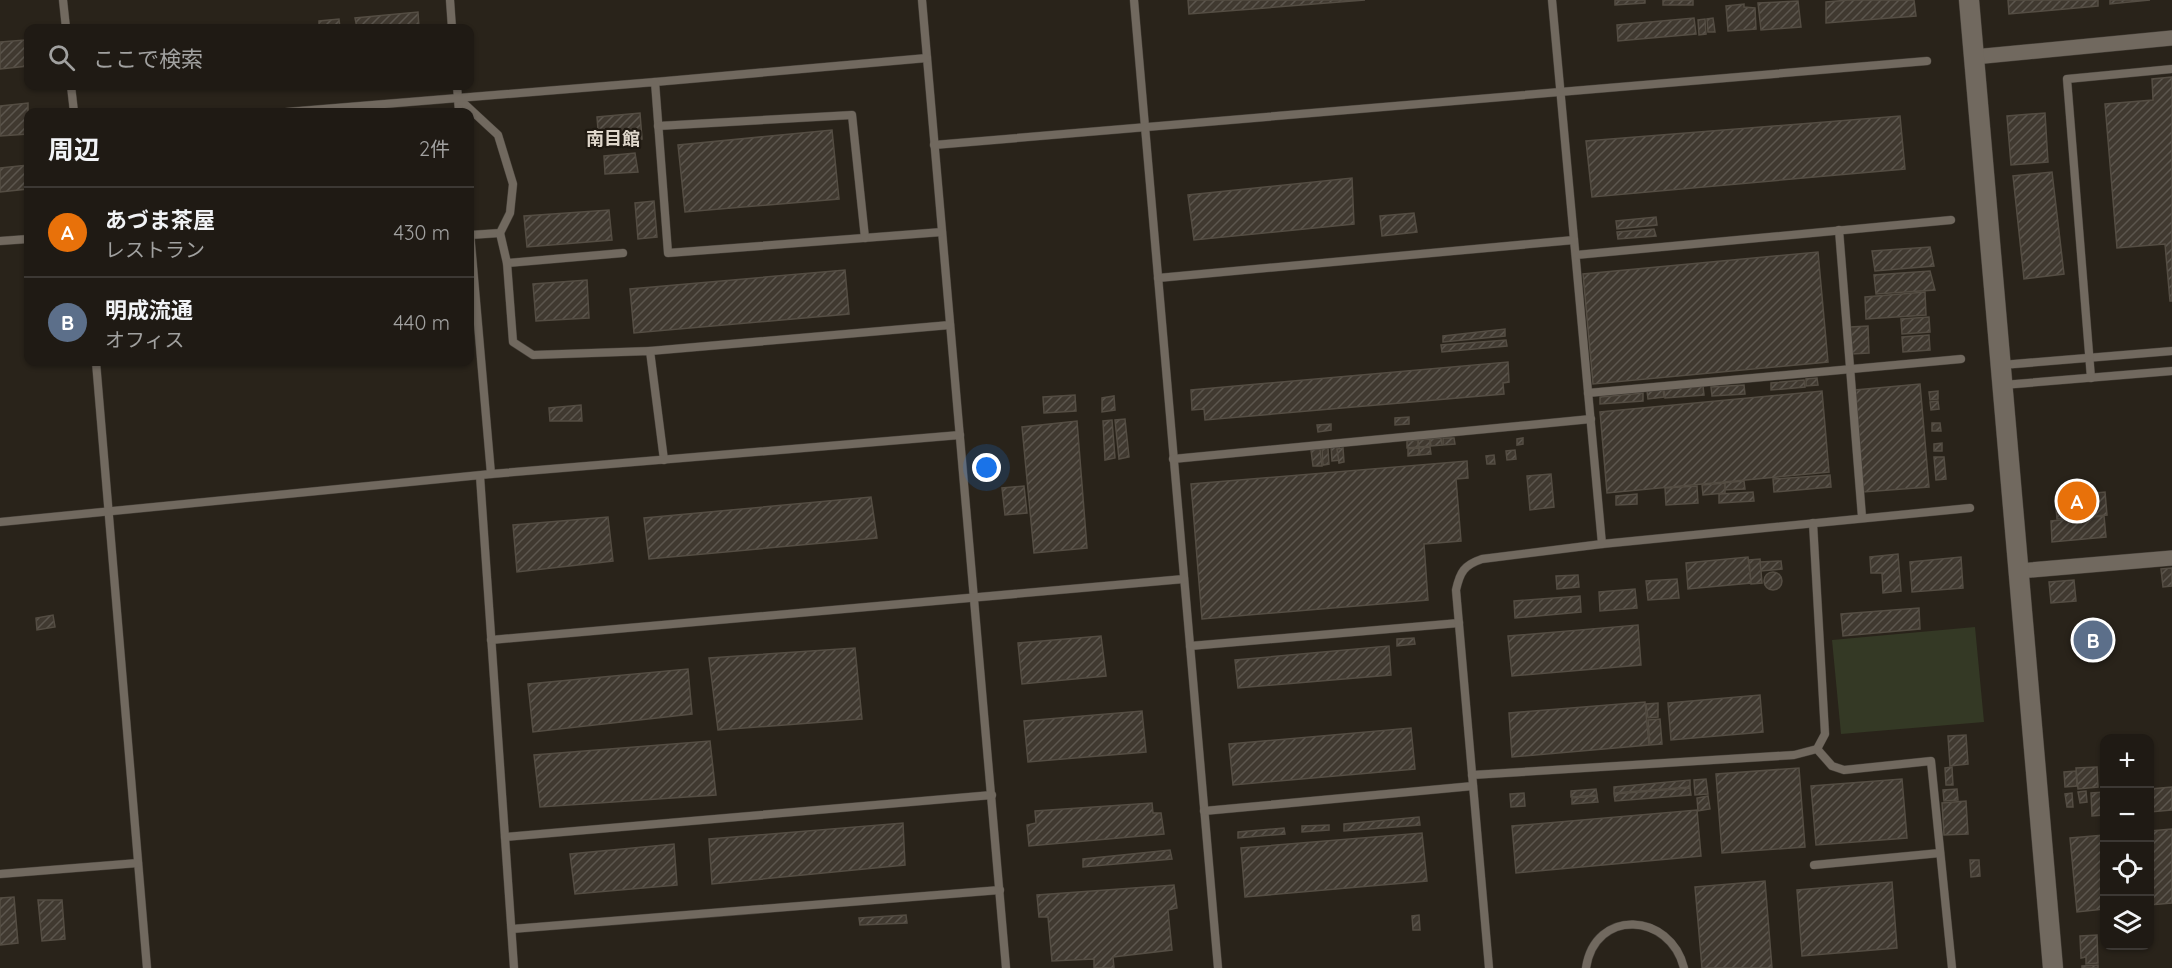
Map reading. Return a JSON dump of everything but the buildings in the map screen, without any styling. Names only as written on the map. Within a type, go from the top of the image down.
[{"type":"street","points":[[1969,0],[2053,968]]},
{"type":"street","points":[[1974,57],[2172,38]]},
{"type":"street","points":[[2019,571],[2172,558]]},
{"type":"lane","points":[[63,0],[66,24]]},
{"type":"lane","points":[[450,0],[452,24]]},
{"type":"lane","points":[[922,0],[1006,968]]},
{"type":"lane","points":[[1134,0],[1218,968]]},
{"type":"lane","points":[[1552,0],[1602,544]]},
{"type":"lane","points":[[336,108],[927,58]]},
{"type":"lane","points":[[934,145],[1927,61]]},
{"type":"lane","points":[[2091,378],[2067,79],[2172,69]]},
{"type":"lane","points":[[655,82],[668,253],[942,232]]},
{"type":"lane","points":[[71,90],[74,108]]},
{"type":"lane","points":[[457,90],[459,108]]},
{"type":"lane","points":[[458,98],[469,108]]},
{"type":"lane","points":[[474,113],[498,135],[513,184],[510,213],[500,233],[507,262],[513,342],[533,355],[650,351],[950,325]]},
{"type":"lane","points":[[658,126],[852,115],[865,238]]},
{"type":"lane","points":[[1575,255],[1951,220]]},
{"type":"lane","points":[[1839,230],[1862,517]]},
{"type":"lane","points":[[474,234],[500,233]]},
{"type":"lane","points":[[0,241],[24,239]]},
{"type":"lane","points":[[1158,278],[1574,240]]},
{"type":"lane","points":[[507,262],[622,253]]},
{"type":"lane","points":[[474,280],[491,474]]},
{"type":"lane","points":[[650,351],[664,460]]},
{"type":"lane","points":[[2001,365],[2172,351]]},
{"type":"lane","points":[[1588,393],[1961,359]]},
{"type":"lane","points":[[96,366],[147,968]]},
{"type":"lane","points":[[2002,385],[2172,371]]},
{"type":"lane","points":[[1173,459],[1591,419]]},
{"type":"lane","points":[[0,522],[491,474],[960,435]]},
{"type":"lane","points":[[480,476],[514,968]]},
{"type":"lane","points":[[1489,968],[1456,590],[1460,575],[1467,564],[1482,559],[1602,544],[1970,508]]},
{"type":"lane","points":[[1472,775],[1794,755],[1816,749],[1825,734],[1813,523]]},
{"type":"lane","points":[[491,640],[973,600],[1184,579]]},
{"type":"lane","points":[[1190,646],[1459,623]]},
{"type":"lane","points":[[1816,749],[1832,766],[1844,770],[1931,761],[1952,968]]},
{"type":"lane","points":[[1204,811],[1473,786]]},
{"type":"lane","points":[[505,837],[992,795]]},
{"type":"lane","points":[[1814,865],[1940,853]]},
{"type":"lane","points":[[0,874],[138,863]]},
{"type":"lane","points":[[512,929],[1000,890]]},
{"type":"lane","points":[[1586,968],[1587,958],[1595,943],[1608,932],[1623,925],[1640,924],[1656,928],[1670,938],[1679,951],[1684,968]]},
{"type":"green space","points":[[1975,627],[1984,722],[1841,734],[1832,640]]},
{"type":"place","name":"あづま茶屋","points":[[2077,501]]},
{"type":"place","name":"明成流通","points":[[2093,640]]},
{"type":"district","name":"南目館","points":[[613,139]]}]
